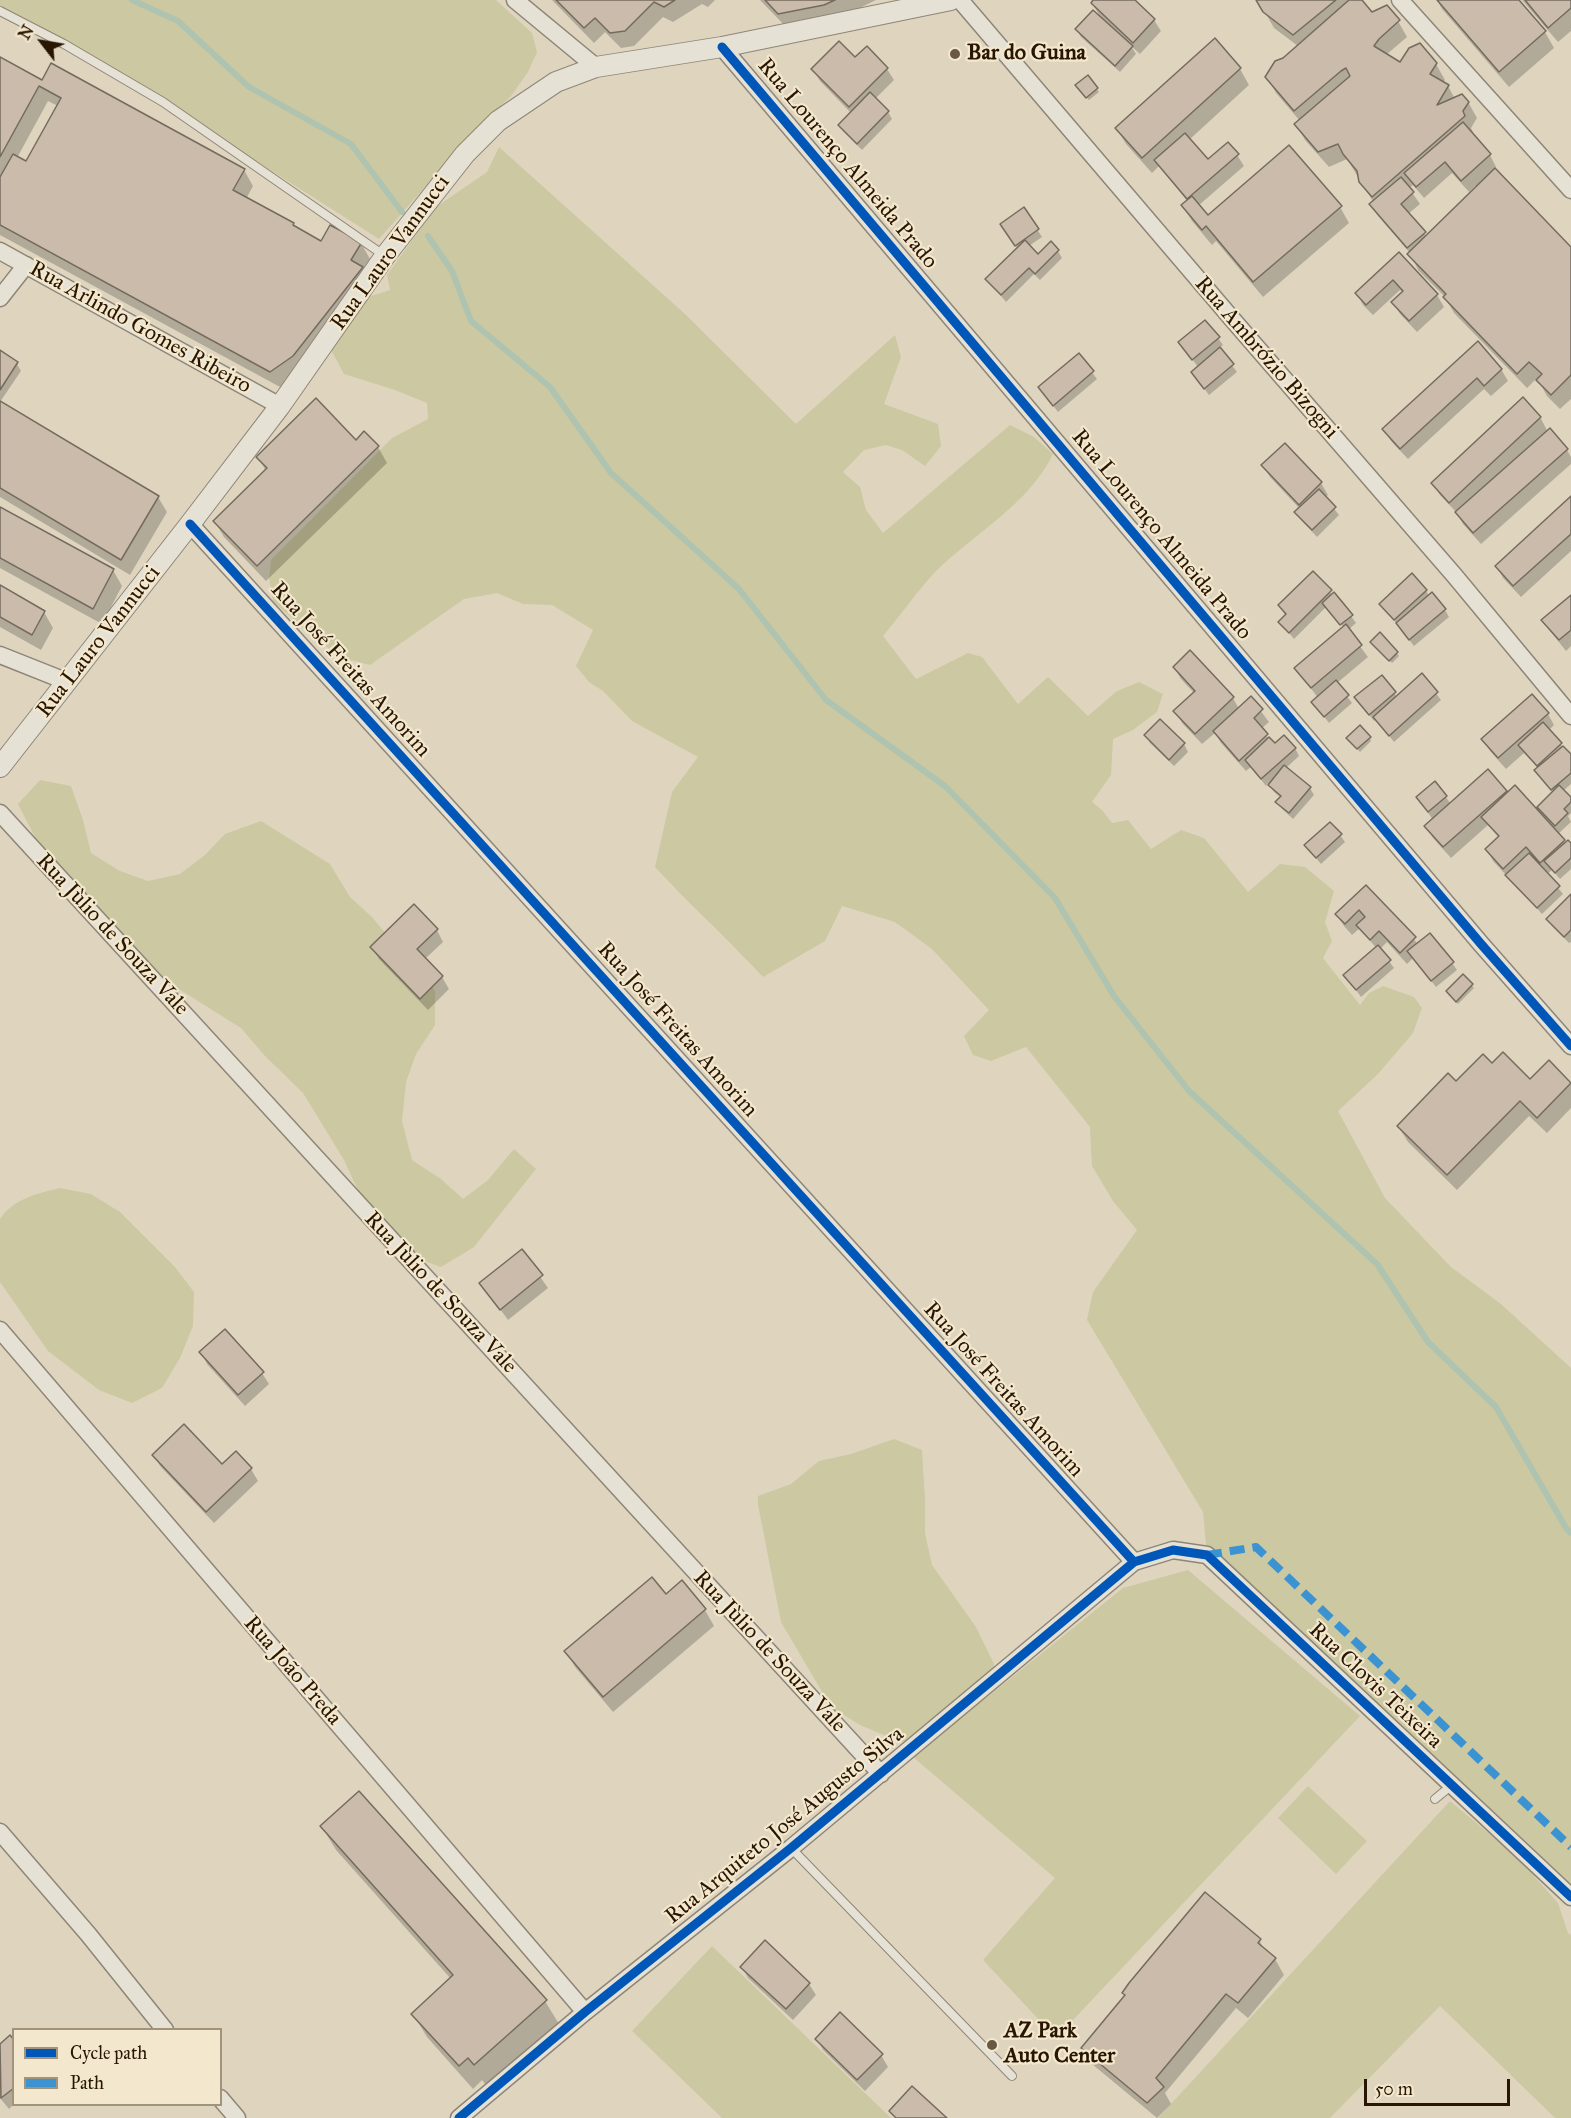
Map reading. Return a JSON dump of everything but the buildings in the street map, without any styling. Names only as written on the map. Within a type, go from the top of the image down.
[{"type":"street","points":[[515,0],[596,67]]},
{"type":"street","name":"Rua Lauro Vannucci","points":[[0,767],[280,406],[385,256],[465,154],[498,121],[556,82],[596,67],[722,47],[951,0]]},
{"type":"street","name":"Rua Ambrózio Bizogni","points":[[960,0],[1225,312],[1454,575],[1571,716]]},
{"type":"street","points":[[1400,0],[1571,190]]},
{"type":"street","name":"Rua Lourenço Almeida Prado","points":[[722,47],[1571,1047]]},
{"type":"street","name":"Rua Arlindo Gomes Ribeiro","points":[[0,251],[280,406]]},
{"type":"street","points":[[0,298],[26,265]]},
{"type":"street","name":"Rua José Freitas Amorim","points":[[190,524],[1134,1562]]},
{"type":"street","points":[[0,655],[68,682]]},
{"type":"street","name":"Rua Jùlio de Souza Vale","points":[[0,813],[881,1774]]},
{"type":"street","name":"Rua João Preda","points":[[0,1330],[585,2012]]},
{"type":"street","name":"Rua Clovis Teixeira","points":[[1134,1562],[1173,1550],[1207,1555],[1571,1897]]},
{"type":"street","name":"Rua Arquiteto José Augusto Silva","points":[[459,2118],[585,2012],[881,1774],[1134,1562]]},
{"type":"street","points":[[0,1832],[88,1934],[163,2028]]},
{"type":"street","points":[[222,2099],[237,2118]]},
{"type":"lane","points":[[0,11],[64,44],[163,102],[385,256]]},
{"type":"lane","points":[[1435,1799],[1452,1785]]},
{"type":"lane","points":[[791,1848],[1012,2076]]},
{"type":"shaded area","points":[[0,0],[496,0],[532,33],[537,52],[528,72],[511,96],[481,124],[379,239],[163,102],[0,12]]},
{"type":"shaded area","points":[[499,147],[685,314],[796,424],[895,335],[901,357],[884,404],[938,424],[941,446],[925,466],[902,450],[886,445],[864,450],[843,472],[860,487],[866,510],[883,533],[1010,425],[1034,437],[1053,454],[1043,472],[1016,503],[936,571],[883,636],[916,679],[968,653],[982,657],[1018,704],[1048,677],[1088,716],[1117,691],[1139,682],[1163,694],[1157,712],[1133,730],[1113,739],[1111,775],[1092,802],[1112,823],[1128,820],[1151,849],[1181,830],[1204,838],[1248,892],[1280,864],[1305,867],[1334,891],[1325,922],[1332,941],[1323,958],[1360,1005],[1369,993],[1383,986],[1414,997],[1422,1008],[1413,1033],[1378,1074],[1338,1111],[1385,1198],[1451,1267],[1501,1304],[1571,1368],[1571,1897],[1207,1555],[1203,1512],[1087,1320],[1093,1292],[1137,1230],[1113,1201],[1092,1166],[1090,1127],[1026,1047],[991,1061],[973,1055],[964,1036],[989,1010],[932,949],[895,922],[842,906],[825,941],[763,977],[655,867],[672,792],[698,757],[632,721],[603,691],[589,682],[576,666],[593,630],[552,605],[523,604],[497,593],[464,599],[370,665],[339,657],[273,602],[269,578],[271,560],[392,438],[428,419],[427,403],[344,374],[330,348],[368,297],[390,290],[387,275],[436,207],[487,172]]},
{"type":"shaded area","points":[[40,780],[71,786],[91,853],[120,871],[148,881],[180,874],[205,855],[225,834],[261,821],[330,864],[350,897],[372,917],[395,945],[417,966],[435,991],[435,1025],[416,1054],[406,1082],[402,1121],[412,1160],[441,1179],[463,1199],[488,1180],[514,1149],[536,1169],[474,1247],[441,1267],[413,1257],[379,1236],[344,1160],[303,1093],[265,1056],[241,1028],[123,954],[46,859],[18,804]]},
{"type":"shaded area","points":[[60,1188],[91,1194],[120,1212],[175,1267],[194,1292],[193,1326],[180,1358],[162,1388],[132,1403],[99,1390],[48,1351],[0,1282],[0,1219],[5,1212],[19,1202]]},
{"type":"shaded area","points":[[894,1439],[922,1450],[925,1533],[932,1565],[976,1627],[994,1664],[986,1698],[1123,1588],[1188,1570],[1360,1716],[1056,2038],[983,1960],[1055,1878],[913,1757],[920,1750],[860,1725],[831,1707],[781,1622],[758,1496],[791,1484],[819,1461],[851,1454]]},
{"type":"shaded area","points":[[1308,1786],[1367,1841],[1336,1874],[1278,1818]]},
{"type":"shaded area","points":[[1450,1801],[1517,1857],[1558,1903],[1568,1933],[1571,1935],[1571,2118],[1555,2118],[1440,2006],[1330,2118],[1158,2118]]},
{"type":"shaded area","points":[[712,1946],[891,2118],[722,2118],[632,2031]]},
{"type":"waterway","points":[[132,0],[178,21],[249,87],[351,144],[402,212]]},
{"type":"waterway","points":[[428,236],[452,271],[471,321],[550,387],[611,473],[739,589],[826,700],[945,786],[1055,898],[1114,996],[1189,1091],[1377,1264],[1428,1342],[1496,1407],[1571,1533]]},
{"type":"marked path","points":[[1207,1555],[1256,1547],[1571,1847]]},
{"type":"cycle path","points":[[722,47],[1481,944],[1571,1046]]},
{"type":"cycle path","points":[[190,524],[1134,1562]]},
{"type":"cycle path","points":[[459,2118],[585,2012],[791,1848],[1134,1562],[1173,1550],[1207,1555],[1571,1897]]},
{"type":"place","name":"Bar do Guina","points":[[955,54]]},
{"type":"place","name":"AZ Park Auto Center","points":[[992,2045]]}]
